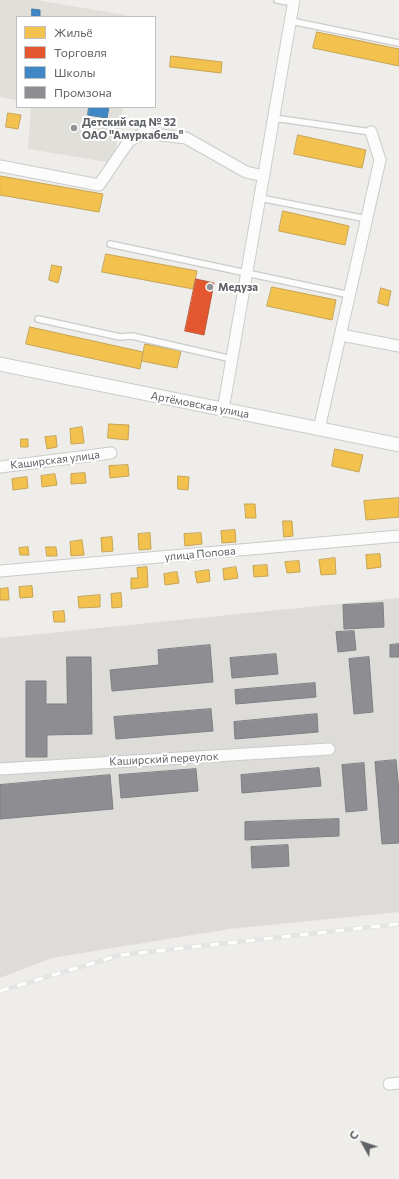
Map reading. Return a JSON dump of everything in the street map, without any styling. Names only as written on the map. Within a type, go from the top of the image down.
[{"type":"street","points":[[223,410],[294,2]]},
{"type":"street","points":[[319,429],[380,160],[371,132]]},
{"type":"street","points":[[0,166],[99,185],[130,141],[144,134],[186,138],[246,172],[264,176]]},
{"type":"street","points":[[341,335],[399,346]]},
{"type":"street","name":"Артёмовская улица","points":[[0,364],[399,445]]},
{"type":"street","name":"Каширская улица","points":[[0,467],[111,453]]},
{"type":"street","name":"улица Попова","points":[[0,571],[399,536]]},
{"type":"street","name":"Каширский переулок","points":[[0,769],[329,749]]},
{"type":"lane","points":[[277,0],[294,2]]},
{"type":"lane","points":[[291,21],[399,43]]},
{"type":"lane","points":[[274,118],[371,132]]},
{"type":"lane","points":[[260,198],[367,219]]},
{"type":"lane","points":[[110,244],[350,294]]},
{"type":"lane","points":[[38,319],[120,338],[132,336],[232,359]]},
{"type":"shaded area","points":[[0,0],[36,0],[125,15],[16,16],[16,100],[0,97]]},
{"type":"shaded area","name":"Детский сад № 32 ОАО \"Амуркабель\"","points":[[31,108],[123,108],[113,163],[28,149]]},
{"type":"shaded area","points":[[399,598],[399,912],[229,929],[52,958],[0,978],[0,638]]},
{"type":"building: Жильё","points":[[317,32],[399,49],[399,66],[313,48]]},
{"type":"building: Жильё","points":[[171,56],[222,62],[221,73],[170,67]]},
{"type":"building: Жильё","points":[[8,113],[21,115],[18,129],[6,127]]},
{"type":"building: Жильё","points":[[298,135],[366,150],[362,168],[294,154]]},
{"type":"building: Жильё","points":[[0,176],[103,194],[99,212],[0,195]]},
{"type":"building: Жильё","points":[[283,211],[349,226],[345,245],[279,231]]},
{"type":"building: Жильё","points":[[106,254],[197,271],[193,289],[102,272]]},
{"type":"building: Жильё","points":[[52,265],[62,267],[58,283],[49,280]]},
{"type":"building: Жильё","points":[[272,287],[336,300],[332,320],[267,306]]},
{"type":"building: Жильё","points":[[381,288],[391,291],[388,306],[378,303]]},
{"type":"building: Жильё","points":[[30,327],[143,352],[140,369],[26,344]]},
{"type":"building: Жильё","points":[[145,344],[181,351],[177,368],[142,361]]},
{"type":"building: Жильё","points":[[109,424],[129,425],[128,440],[108,438]]},
{"type":"building: Жильё","points":[[82,427],[84,443],[71,444],[70,429]]},
{"type":"building: Жильё","points":[[56,436],[57,447],[47,449],[45,437]]},
{"type":"building: Жильё","points":[[21,439],[28,439],[28,447],[21,447]]},
{"type":"building: Жильё","points":[[335,449],[363,455],[359,472],[332,466]]},
{"type":"building: Жильё","points":[[128,465],[129,476],[110,478],[109,466]]},
{"type":"building: Жильё","points":[[85,473],[86,483],[71,484],[71,474]]},
{"type":"building: Жильё","points":[[55,474],[57,485],[42,487],[41,476]]},
{"type":"building: Жильё","points":[[178,476],[189,477],[188,490],[178,489]]},
{"type":"building: Жильё","points":[[27,477],[28,488],[13,490],[12,479]]},
{"type":"building: Жильё","points":[[399,498],[399,517],[366,520],[364,501]]},
{"type":"building: Жильё","points":[[245,504],[255,504],[256,518],[246,518]]},
{"type":"building: Жильё","points":[[283,521],[292,521],[293,536],[284,537]]},
{"type":"building: Жильё","points":[[235,530],[236,542],[222,543],[221,531]]},
{"type":"building: Жильё","points":[[150,533],[151,549],[139,550],[138,534]]},
{"type":"building: Жильё","points":[[201,533],[202,544],[185,546],[184,534]]},
{"type":"building: Жильё","points":[[112,537],[113,551],[102,552],[101,538]]},
{"type":"building: Жильё","points":[[82,540],[84,555],[71,556],[70,542]]},
{"type":"building: Жильё","points":[[28,547],[29,555],[20,555],[19,548]]},
{"type":"building: Жильё","points":[[46,547],[56,547],[57,556],[47,556]]},
{"type":"building: Жильё","points":[[380,554],[381,567],[367,569],[366,555]]},
{"type":"building: Жильё","points":[[335,558],[336,574],[321,575],[319,560]]},
{"type":"building: Жильё","points":[[299,561],[300,572],[287,573],[285,562]]},
{"type":"building: Жильё","points":[[267,565],[268,576],[254,577],[253,566]]},
{"type":"building: Жильё","points":[[147,567],[148,587],[131,589],[131,578],[138,578],[137,568]]},
{"type":"building: Жильё","points":[[236,567],[238,578],[224,580],[223,569]]},
{"type":"building: Жильё","points":[[209,570],[210,581],[197,583],[195,572]]},
{"type":"building: Жильё","points":[[177,572],[179,583],[165,585],[164,574]]},
{"type":"building: Жильё","points":[[32,586],[33,597],[20,598],[19,587]]},
{"type":"building: Жильё","points":[[8,588],[9,600],[0,600],[0,589]]},
{"type":"building: Жильё","points":[[121,593],[122,607],[112,608],[111,594]]},
{"type":"building: Жильё","points":[[100,595],[100,607],[79,608],[78,597]]},
{"type":"building: Жильё","points":[[64,611],[65,622],[54,622],[53,612]]},
{"type":"building: Торговля","points":[[196,279],[214,283],[204,335],[185,331]]},
{"type":"building: Школы","points":[[32,9],[40,10],[40,16],[32,16]]},
{"type":"building: Школы","points":[[89,108],[109,108],[107,118],[88,115]]},
{"type":"building: Промзона","points":[[383,603],[384,627],[344,629],[343,605]]},
{"type":"building: Промзона","points":[[354,631],[356,650],[338,652],[336,632]]},
{"type":"building: Промзона","points":[[399,644],[399,657],[390,657],[390,645]]},
{"type":"building: Промзона","points":[[210,645],[213,682],[112,691],[110,670],[159,665],[158,650]]},
{"type":"building: Промзона","points":[[276,654],[278,674],[232,678],[230,658]]},
{"type":"building: Промзона","points":[[67,657],[91,657],[92,734],[47,735],[47,757],[26,757],[26,681],[46,681],[46,704],[67,704]]},
{"type":"building: Промзона","points":[[369,657],[373,712],[354,714],[349,659]]},
{"type":"building: Промзона","points":[[315,683],[316,697],[236,704],[235,690]]},
{"type":"building: Промзона","points":[[211,709],[213,731],[116,739],[114,717]]},
{"type":"building: Промзона","points":[[317,714],[318,732],[235,739],[234,722]]},
{"type":"building: Промзона","points":[[396,760],[399,791],[399,843],[382,844],[375,762]]},
{"type":"building: Промзона","points":[[364,763],[367,810],[346,812],[342,765]]},
{"type":"building: Промзона","points":[[319,768],[321,786],[242,793],[241,775]]},
{"type":"building: Промзона","points":[[196,769],[198,791],[121,798],[119,775]]},
{"type":"building: Промзона","points":[[110,775],[113,809],[0,819],[0,785]]},
{"type":"building: Промзона","points":[[339,819],[339,836],[245,840],[245,822]]},
{"type":"building: Промзона","points":[[288,845],[289,866],[252,868],[251,847]]},
{"type":"railway","points":[[0,991],[120,955],[399,924]]},
{"type":"place","name":"Детский сад № 32 ОАО \"Амуркабель\"","points":[[74,128]]},
{"type":"place","name":"Медуза","points":[[210,287]]}]
